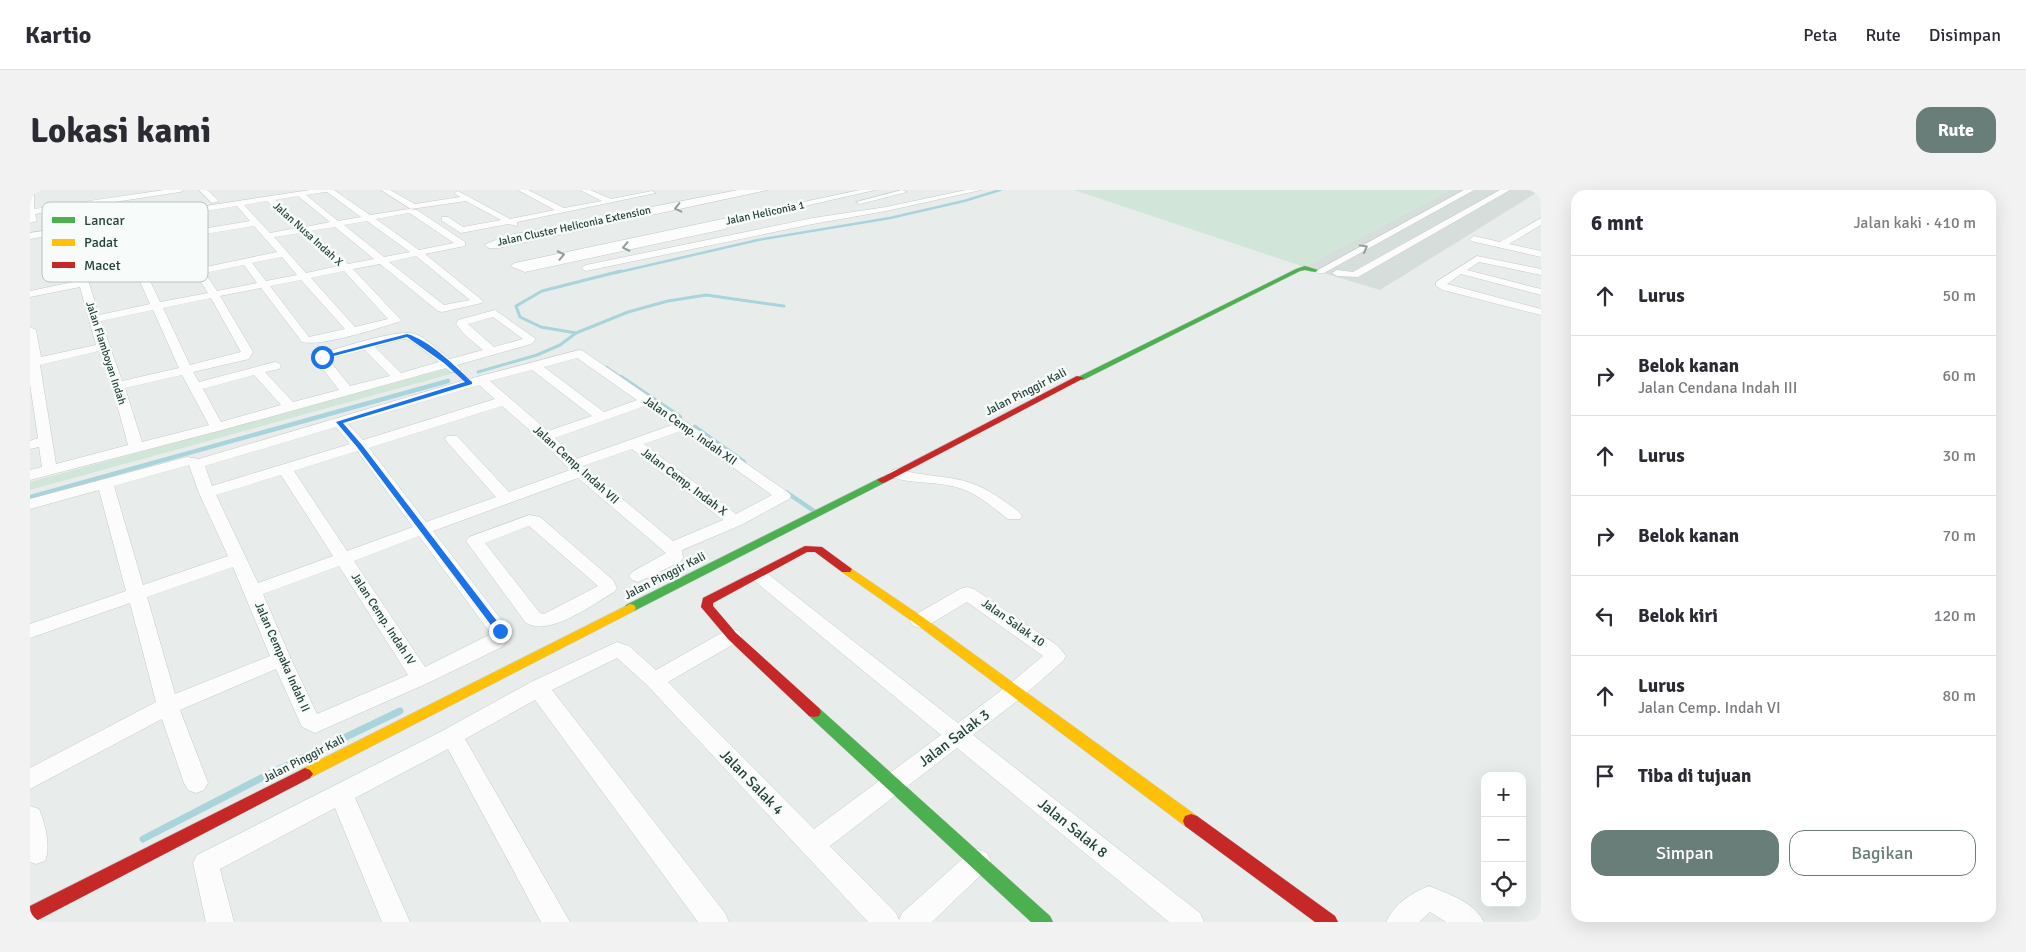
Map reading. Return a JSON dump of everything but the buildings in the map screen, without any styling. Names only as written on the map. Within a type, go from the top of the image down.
[{"type":"street","points":[[77,202],[143,192],[180,190]]},
{"type":"street","points":[[204,190],[215,201]]},
{"type":"street","points":[[208,220],[238,203],[286,190]]},
{"type":"street","points":[[208,202],[268,194],[300,194],[327,190],[418,254],[478,301],[442,309],[300,194]]},
{"type":"street","points":[[385,190],[411,207],[468,198]]},
{"type":"street","points":[[453,190],[513,223]]},
{"type":"street","points":[[522,190],[563,211]]},
{"type":"street","points":[[584,190],[609,201]]},
{"type":"street","points":[[707,190],[740,198],[787,220],[796,218],[776,210]]},
{"type":"street","points":[[740,198],[764,190]]},
{"type":"street","name":"Jalan Heliconia 1","points":[[721,224],[764,208],[776,210],[871,190]]},
{"type":"street","points":[[580,270],[813,221],[894,207],[973,190]]},
{"type":"street","points":[[1486,190],[1458,196],[1321,271],[1331,274],[1355,275],[1506,190]]},
{"type":"street","points":[[821,201],[848,208],[900,191],[920,197]]},
{"type":"street","points":[[143,192],[151,202]]},
{"type":"street","points":[[30,193],[32,231]]},
{"type":"street","points":[[423,206],[462,230],[513,223],[651,193]]},
{"type":"street","name":"Jalan Nusa Indah X","points":[[268,194],[347,269],[395,318],[393,322],[353,331]]},
{"type":"street","points":[[1337,273],[1470,194]]},
{"type":"street","name":"Jalan Cluster Heliconia Extension","points":[[740,198],[498,245],[488,245],[497,241],[740,198]]},
{"type":"street","points":[[238,203],[353,331],[316,340],[303,339],[246,261]]},
{"type":"street","points":[[94,319],[383,262],[462,244],[410,211],[267,236]]},
{"type":"street","points":[[208,219],[255,222]]},
{"type":"street","points":[[1501,245],[1541,221]]},
{"type":"street","points":[[721,224],[525,269],[515,266],[721,224],[739,232]]},
{"type":"street","points":[[1522,233],[1531,235]]},
{"type":"street","points":[[1474,240],[1541,254]]},
{"type":"street","points":[[208,269],[283,254]]},
{"type":"street","points":[[1541,272],[1477,259],[1440,286],[1541,312]]},
{"type":"street","name":"Jalan Pinggir Kali","points":[[30,915],[1251,293],[1298,270],[1305,268],[1315,270]]},
{"type":"street","points":[[1460,271],[1541,292]]},
{"type":"street","points":[[146,282],[186,370],[217,427]]},
{"type":"street","points":[[118,386],[242,357],[247,352],[206,282]]},
{"type":"street","points":[[30,294],[84,283]]},
{"type":"street","name":"Jalan Flamboyan Indah","points":[[84,283],[136,447]]},
{"type":"street","points":[[30,475],[217,427],[347,391],[452,366],[530,339],[496,313],[464,321],[462,324],[491,351]]},
{"type":"street","points":[[30,330],[33,383],[50,470]]},
{"type":"street","name":"Jalan Cemp. Indah VII","points":[[366,344],[403,336],[413,337],[504,401],[546,437],[577,468],[672,548]]},
{"type":"street","points":[[33,360],[102,344]]},
{"type":"street","points":[[347,391],[321,359],[324,356],[366,344],[399,378]]},
{"type":"street","name":"Jalan Cemp. Indah XII","points":[[30,504],[187,461],[193,461],[197,464],[472,380],[579,354],[783,496],[735,521],[672,548]]},
{"type":"street","points":[[196,387],[275,366]]},
{"type":"street","points":[[534,366],[602,417]]},
{"type":"street","points":[[257,371],[290,407]]},
{"type":"street","points":[[207,493],[504,401]]},
{"type":"street","points":[[546,437],[647,401]]},
{"type":"street","points":[[339,422],[360,446],[501,634],[495,642],[421,678]]},
{"type":"street","points":[[254,591],[344,560],[507,499],[633,443],[682,426]]},
{"type":"street","points":[[452,439],[507,499]]},
{"type":"street","points":[[30,445],[45,441]]},
{"type":"street","name":"Jalan Cemp. Indah X","points":[[633,443],[735,521]]},
{"type":"street","name":"Jalan Cempaka Indah II","points":[[197,464],[207,493],[236,559],[254,591],[280,659],[310,721],[315,724],[421,678]]},
{"type":"street","name":"Jalan Cemp. Indah IV","points":[[285,469],[421,678]]},
{"type":"street","points":[[896,474],[916,480],[951,481],[965,484],[976,489],[1014,516]]},
{"type":"street","points":[[105,483],[168,706],[196,783]]},
{"type":"street","points":[[482,508],[503,529]]},
{"type":"street","points":[[534,520],[607,584],[608,588],[548,620],[535,620],[476,542],[503,529],[534,520]]},
{"type":"street","points":[[638,576],[674,558],[676,554],[672,548]]},
{"type":"street","points":[[1044,922],[732,636],[708,609],[706,603],[805,549],[818,549],[920,621],[1329,922]]},
{"type":"street","points":[[30,630],[236,559]]},
{"type":"street","name":"Jalan Salak 8","points":[[758,575],[1190,922]]},
{"type":"street","name":"Jalan Salak 10","points":[[920,621],[967,593],[1052,651],[1056,656],[1054,659],[1014,692]]},
{"type":"street","points":[[654,680],[732,636]]},
{"type":"street","name":"Jalan Salak 4","points":[[538,688],[614,650],[622,651],[654,680],[886,922]]},
{"type":"street","points":[[30,779],[168,706],[280,659]]},
{"type":"street","points":[[220,922],[206,863],[452,736],[538,688],[715,922]]},
{"type":"street","name":"Jalan Salak 3","points":[[812,845],[1014,692]]},
{"type":"street","points":[[452,736],[549,919]]},
{"type":"street","points":[[341,793],[396,922]]},
{"type":"street","points":[[30,817],[36,854]]},
{"type":"street","points":[[912,922],[978,861]]},
{"type":"street","points":[[1400,922],[1420,903],[1429,899],[1442,904],[1470,922]]},
{"type":"shaded area","points":[[1450,190],[1541,190],[1380,290],[1304,267]]},
{"type":"green space","points":[[1074,190],[1450,190],[1304,267]]},
{"type":"green space","points":[[453,367],[458,372],[30,490],[30,482]]},
{"type":"waterway","points":[[615,273],[758,240],[890,218],[964,201],[1000,190]]},
{"type":"waterway","points":[[576,333],[541,327],[520,317],[516,306],[542,291],[621,271]]},
{"type":"waterway","points":[[576,333],[628,312],[668,301],[706,295],[784,306]]},
{"type":"waterway","points":[[478,372],[537,355],[560,345],[576,333]]},
{"type":"waterway","points":[[606,367],[623,379]]},
{"type":"waterway","points":[[621,377],[680,417]]},
{"type":"waterway","points":[[30,497],[448,381]]},
{"type":"waterway","points":[[695,427],[744,462]]},
{"type":"waterway","points":[[786,492],[814,511]]},
{"type":"waterway","points":[[143,839],[269,774],[400,711]]},
{"type":"traffic: fast","points":[[1080,378],[1298,270],[1305,268],[1315,270]]},
{"type":"traffic: fast","points":[[630,608],[882,480]]},
{"type":"traffic: fast","points":[[814,712],[1044,922]]},
{"type":"traffic: slow","points":[[846,569],[920,621],[1191,821]]},
{"type":"traffic: slow","points":[[305,774],[630,608]]},
{"type":"traffic: jam","points":[[882,480],[1080,378]]},
{"type":"traffic: jam","points":[[814,712],[732,636],[707,607],[707,601],[805,549],[818,549],[846,569]]},
{"type":"traffic: jam","points":[[30,915],[305,774]]},
{"type":"traffic: jam","points":[[1191,821],[1329,922]]},
{"type":"route","points":[[322,357],[366,344],[407,335],[413,337],[446,362],[470,383],[339,422],[360,446],[500,631]]}]
